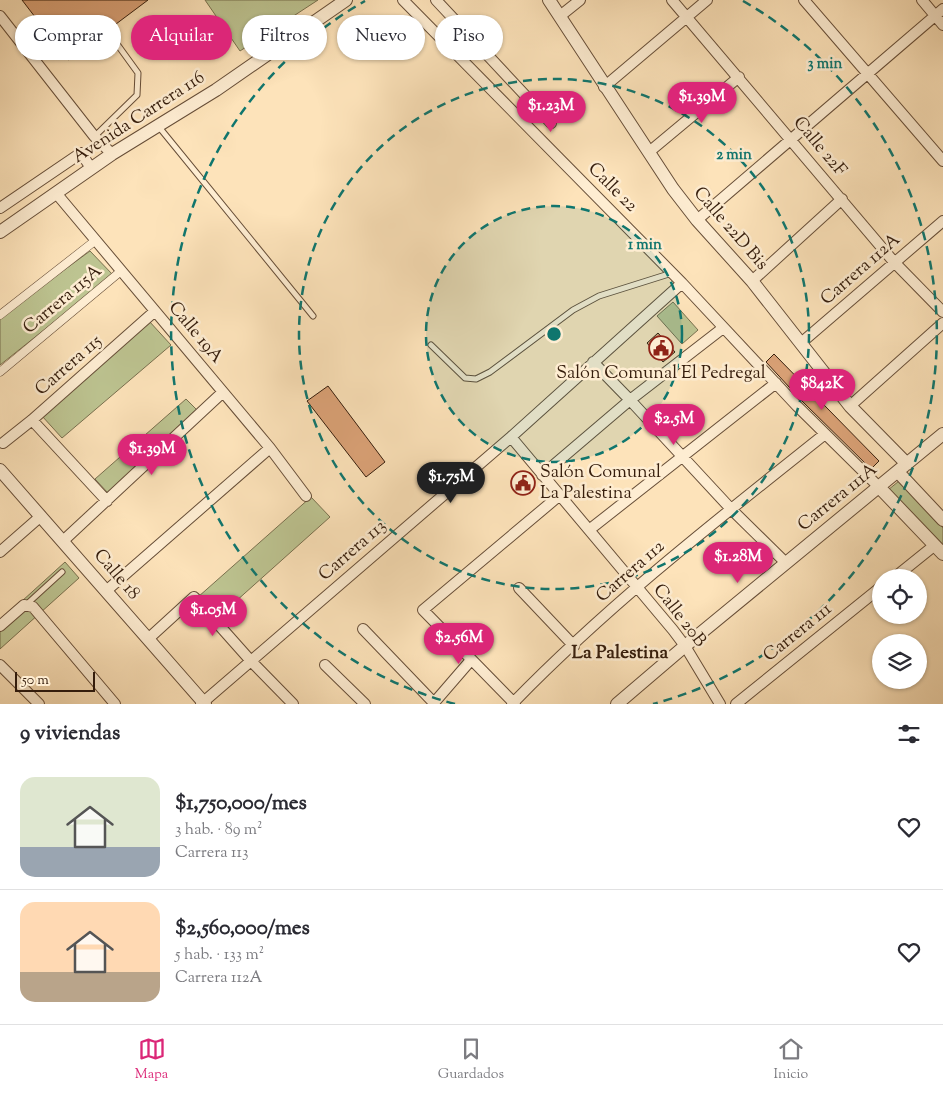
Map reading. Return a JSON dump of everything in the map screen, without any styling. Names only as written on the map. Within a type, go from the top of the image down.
[{"type":"street","name":"Avenida Carrera 116","points":[[0,232],[112,154],[216,90],[346,0]]},
{"type":"street","name":"Calle 22","points":[[403,0],[682,283],[825,434],[879,487]]},
{"type":"street","points":[[436,0],[550,123]]},
{"type":"street","name":"Calle 22D Bis","points":[[549,0],[604,87],[673,189],[697,220],[752,280],[850,406],[903,468],[943,520]]},
{"type":"street","points":[[560,16],[580,0]]},
{"type":"street","name":"Calle 22F","points":[[672,0],[894,262],[943,312]]},
{"type":"street","points":[[604,87],[706,0]]},
{"type":"street","points":[[804,0],[943,161]]},
{"type":"street","points":[[922,0],[939,12],[943,25]]},
{"type":"street","points":[[697,220],[939,12]]},
{"type":"street","points":[[0,16],[94,136],[112,154]]},
{"type":"street","points":[[649,152],[739,77]]},
{"type":"street","points":[[0,208],[81,153],[92,168]]},
{"type":"street","name":"Calle 19A","points":[[56,193],[224,392],[306,496]]},
{"type":"street","points":[[752,280],[842,199]]},
{"type":"street","name":"Carrera 112A","points":[[802,343],[943,221]]},
{"type":"street","points":[[0,315],[96,240]]},
{"type":"street","name":"Carrera 115A","points":[[0,372],[121,271]]},
{"type":"street","name":"Carrera 113","points":[[203,703],[250,660],[511,437],[682,283]]},
{"type":"street","name":"Carrera 115","points":[[3,443],[32,420],[155,311]]},
{"type":"street","points":[[850,406],[943,323]]},
{"type":"street","points":[[542,474],[630,400],[723,328]]},
{"type":"street","points":[[593,362],[731,509],[786,563]]},
{"type":"street","points":[[589,530],[776,383]]},
{"type":"street","points":[[63,541],[224,392]]},
{"type":"street","points":[[32,420],[107,501]]},
{"type":"street","name":"Carrera 112","points":[[514,703],[637,588],[731,509],[825,434]]},
{"type":"street","name":"Carrera 111A","points":[[617,704],[943,434]]},
{"type":"street","name":"Calle 20B","points":[[511,437],[685,646],[720,704]]},
{"type":"street","points":[[106,591],[270,448]]},
{"type":"street","name":"Calle 18","points":[[1,473],[63,541],[203,703]]},
{"type":"street","points":[[879,487],[939,549],[908,569]]},
{"type":"street","points":[[514,703],[470,660],[424,610],[560,495]]},
{"type":"street","points":[[0,552],[41,516]]},
{"type":"street","points":[[519,588],[574,646]]},
{"type":"street","name":"Carrera 111","points":[[736,704],[872,595]]},
{"type":"street","points":[[148,639],[194,598],[293,704]]},
{"type":"street","points":[[0,626],[27,604],[33,607],[115,704]]},
{"type":"street","points":[[363,629],[434,704],[470,660]]},
{"type":"street","points":[[0,665],[40,704]]},
{"type":"street","points":[[325,665],[365,704]]},
{"type":"lane","points":[[94,136],[137,95],[138,73],[121,50]]},
{"type":"lane","points":[[158,126],[313,316]]},
{"type":"lane","points":[[431,345],[465,378],[476,379],[490,372],[573,310],[599,296],[672,273]]},
{"type":"lane","points":[[27,604],[62,572]]},
{"type":"green space","points":[[205,0],[318,0],[295,15],[242,15],[242,50],[240,51],[232,39],[232,15],[215,15]]},
{"type":"green space","points":[[90,251],[113,275],[0,365],[0,317]]},
{"type":"green space","points":[[673,302],[698,330],[682,344],[657,316]]},
{"type":"green space","points":[[149,321],[171,345],[62,438],[42,416]]},
{"type":"green space","points":[[186,399],[197,410],[108,493],[95,479]]},
{"type":"green space","points":[[899,481],[943,528],[943,548],[888,490]]},
{"type":"green space","points":[[311,497],[330,517],[216,619],[198,597]]},
{"type":"green space","points":[[65,562],[79,578],[0,649],[0,621]]},
{"type":"building","points":[[22,0],[148,0],[121,20],[121,15],[34,15]]},
{"type":"building","name":"Salón Comunal El Pedregal","points":[[658,333],[675,352],[663,362],[647,343]]},
{"type":"building","points":[[774,354],[879,461],[871,469],[802,401],[766,362]]},
{"type":"building","points":[[328,386],[385,462],[366,477],[307,401]]},
{"type":"building","name":"Salón Comunal La Palestina","points":[[528,472],[534,480],[518,494],[511,486]]},
{"type":"place","name":"Salón Comunal El Pedregal","points":[[661,348]]},
{"type":"place","name":"Salón Comunal La Palestina","points":[[523,483]]},
{"type":"district","name":"La Palestina","points":[[620,653]]}]
